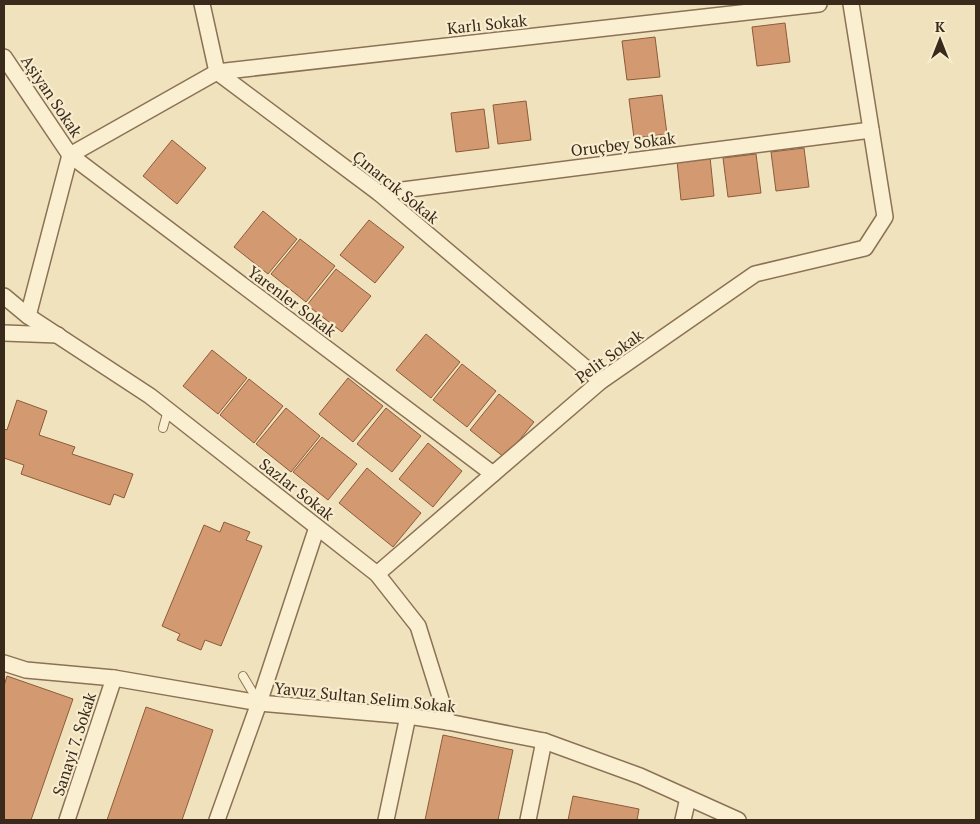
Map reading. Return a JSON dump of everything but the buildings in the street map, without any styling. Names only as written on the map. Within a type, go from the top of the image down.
[{"type":"street","points":[[28,316],[70,155],[217,72],[202,4]]},
{"type":"street","name":"Karlı Sokak","points":[[217,72],[820,4]]},
{"type":"street","points":[[851,4],[872,130]]},
{"type":"street","name":"Aşiyan Sokak","points":[[4,56],[70,155]]},
{"type":"street","name":"Çınarcık Sokak","points":[[217,72],[379,193],[601,382]]},
{"type":"street","name":"Oruçbey Sokak","points":[[379,193],[872,130]]},
{"type":"street","name":"Pelit Sokak","points":[[377,574],[601,382],[755,274],[865,248],[885,217],[872,130]]},
{"type":"street","name":"Yarenler Sokak","points":[[70,155],[493,474]]},
{"type":"street","name":"Sazlar Sokak","points":[[4,296],[28,316],[150,396],[377,574],[418,626],[448,722]]},
{"type":"street","points":[[4,333],[59,335]]},
{"type":"street","points":[[217,820],[259,703],[317,527]]},
{"type":"street","name":"Yavuz Sultan Selim Sokak","points":[[4,663],[26,670],[114,678],[259,703],[408,716],[544,741],[640,776],[738,820]]},
{"type":"street","name":"Sanayi 7. Sokak","points":[[68,820],[114,678]]},
{"type":"street","points":[[386,820],[408,716]]},
{"type":"street","points":[[528,820],[544,741]]},
{"type":"street","points":[[683,820],[688,798]]},
{"type":"lane","points":[[163,428],[168,410]]},
{"type":"lane","points":[[243,676],[259,703]]}]
